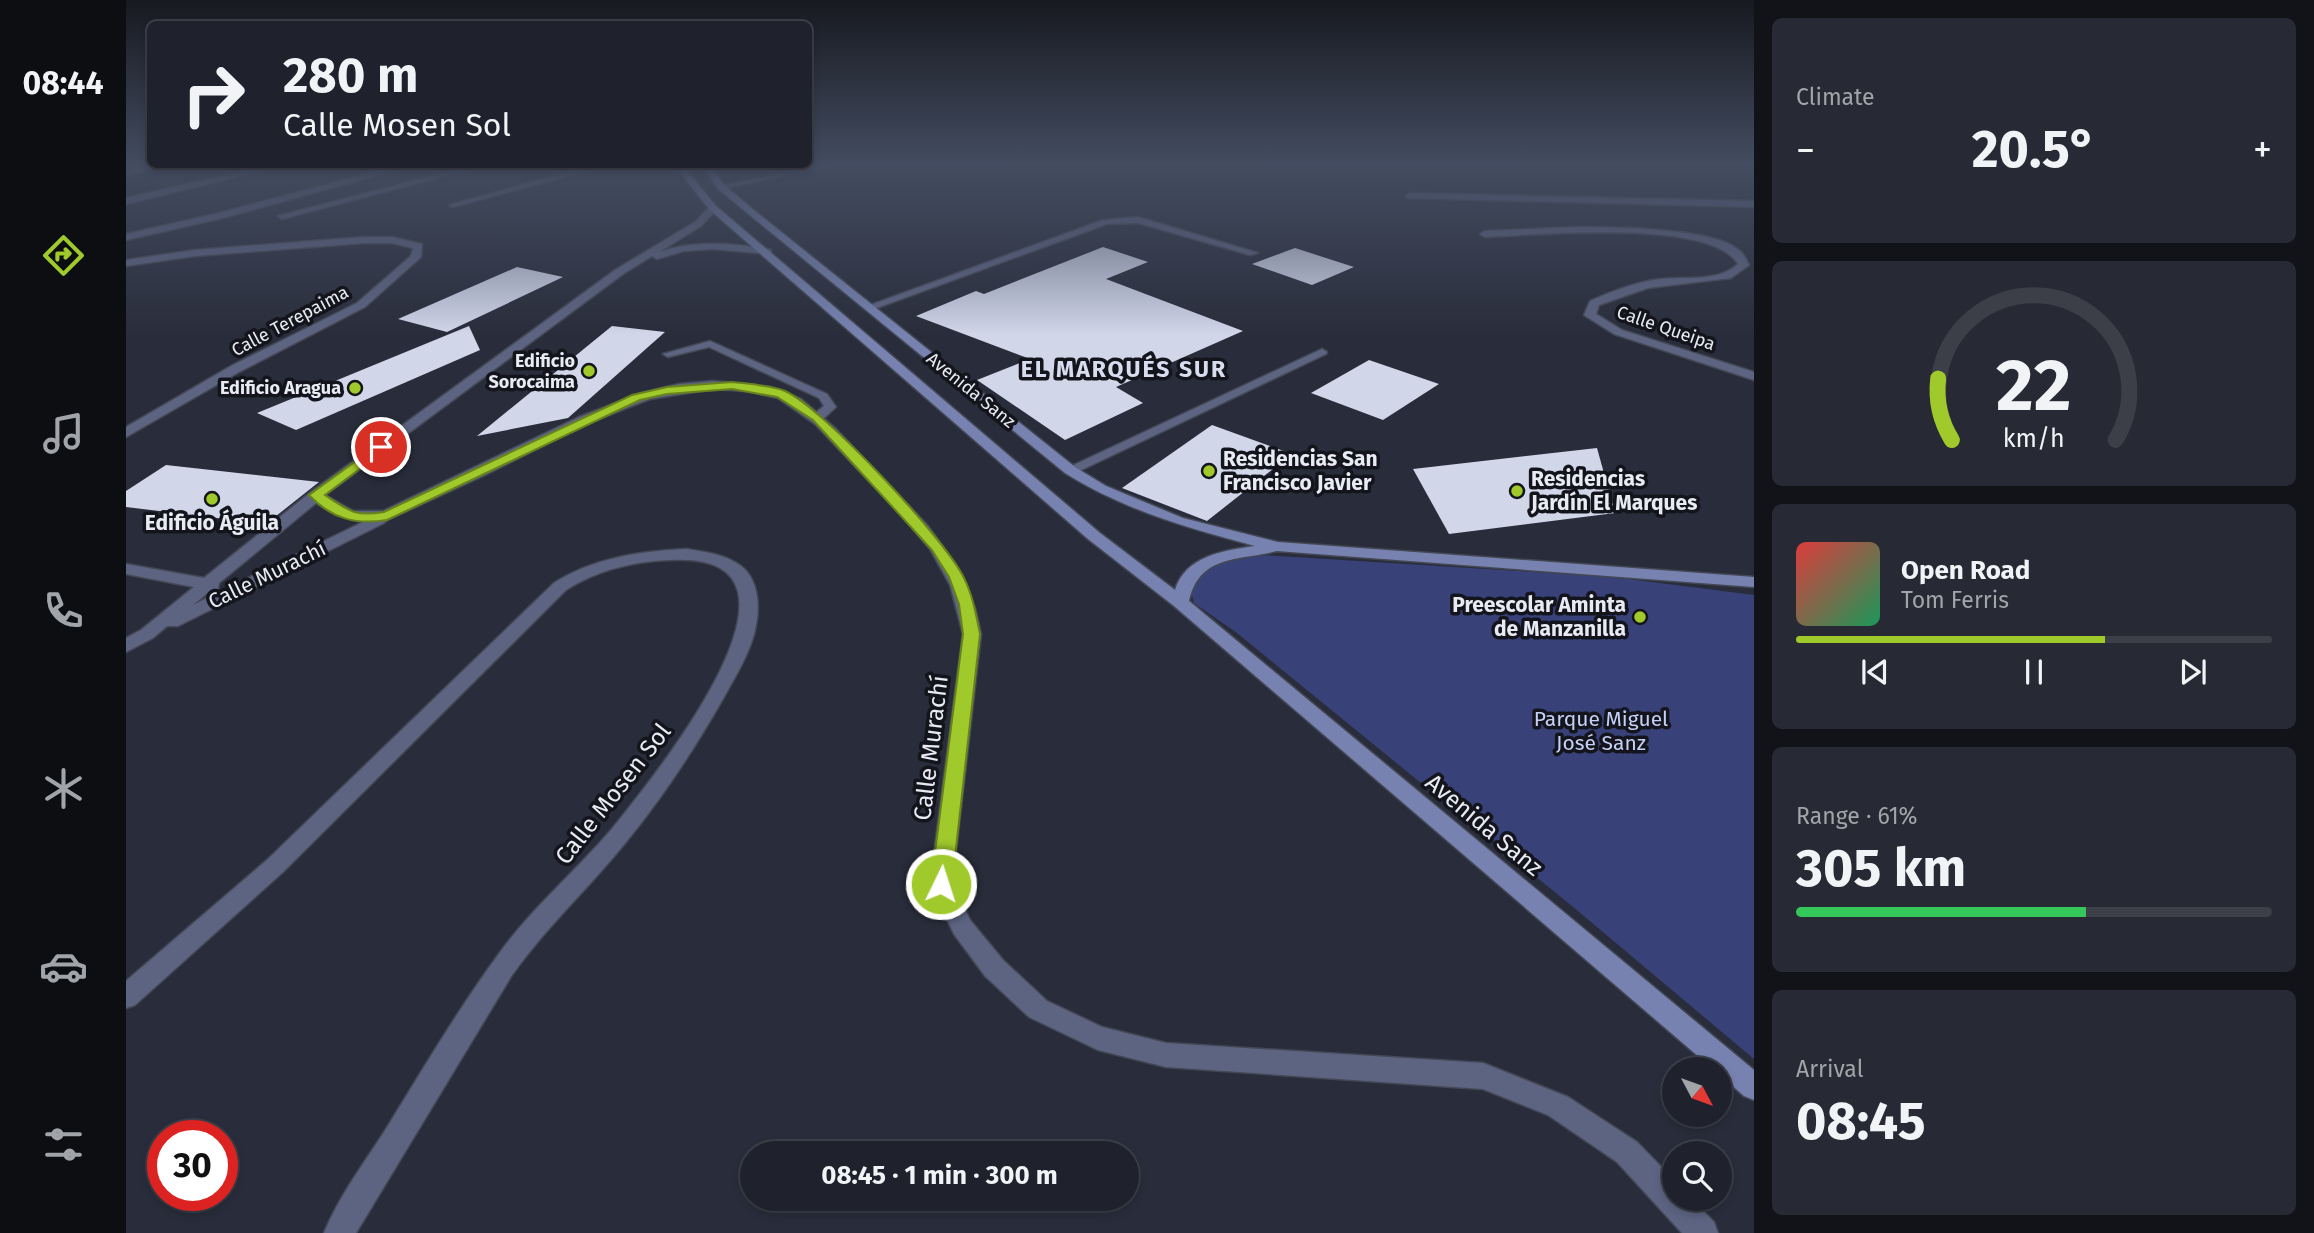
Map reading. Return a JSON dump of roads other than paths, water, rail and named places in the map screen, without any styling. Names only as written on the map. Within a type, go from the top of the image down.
[{"type":"street","points":[[126,237],[200,221]]},
{"type":"street","points":[[126,646],[147,634],[316,495],[619,272],[701,221]]},
{"type":"street","name":"Avenida Sanz","points":[[728,221],[1094,536],[1180,602],[1754,1087]]},
{"type":"street","name":"Avenida Sanz","points":[[763,221],[1070,470],[1101,489],[1178,521],[1278,547],[1754,582]]},
{"type":"street","name":"Calle Queipa","points":[[1485,234],[1632,231],[1690,237],[1736,252],[1744,265],[1737,273],[1723,277],[1656,283],[1620,292],[1594,303],[1590,315],[1618,332],[1754,376]]},
{"type":"street","name":"Calle Terepaima","points":[[126,263],[238,249],[365,240],[418,246],[416,257],[361,305],[235,369],[126,433]]},
{"type":"street","points":[[619,272],[664,253],[692,248],[736,247],[767,252]]},
{"type":"street","name":"Calle Murachí","points":[[147,634],[387,515],[636,398],[667,390],[732,385],[781,394],[817,418],[937,547],[957,577],[967,604],[972,634],[941,884],[962,926],[993,968],[1038,1009],[1098,1038],[1166,1055],[1483,1076],[1558,1106],[1627,1152],[1703,1233]]},
{"type":"street","name":"Calle Murachí","points":[[316,495],[346,515],[363,519],[387,515]]},
{"type":"street","name":"Avenida Sanz","points":[[1180,602],[1186,581],[1198,569],[1213,560],[1278,547]]},
{"type":"street","name":"Calle Mosen Sol","points":[[126,998],[275,866],[508,640],[542,603],[568,582],[622,561],[691,553],[720,560],[742,573],[752,594],[741,648],[692,736],[635,817],[527,936],[487,991],[339,1233]]},
{"type":"street","points":[[126,569],[237,591]]},
{"type":"lane","points":[[870,307],[1116,221]]},
{"type":"lane","points":[[1140,221],[1252,253]]},
{"type":"lane","points":[[668,354],[710,344],[823,396],[830,407],[817,418]]},
{"type":"lane","points":[[1070,470],[1322,352]]},
{"type":"place","name":"Edificio Sorocaima","points":[[589,371]]},
{"type":"place","name":"Edificio Aragua","points":[[355,388]]},
{"type":"place","name":"Residencias San Francisco Javier","points":[[1209,471]]},
{"type":"place","name":"Residencias Jardín El Marques","points":[[1517,491]]},
{"type":"place","name":"Edificio Águila","points":[[212,499]]},
{"type":"place","name":"Preescolar Aminta de Manzanilla","points":[[1640,617]]},
{"type":"district","name":"EL MARQUÉS SUR","points":[[1124,369]]},
{"type":"park label","name":"Parque Miguel José Sanz","points":[[1601,731]]}]
